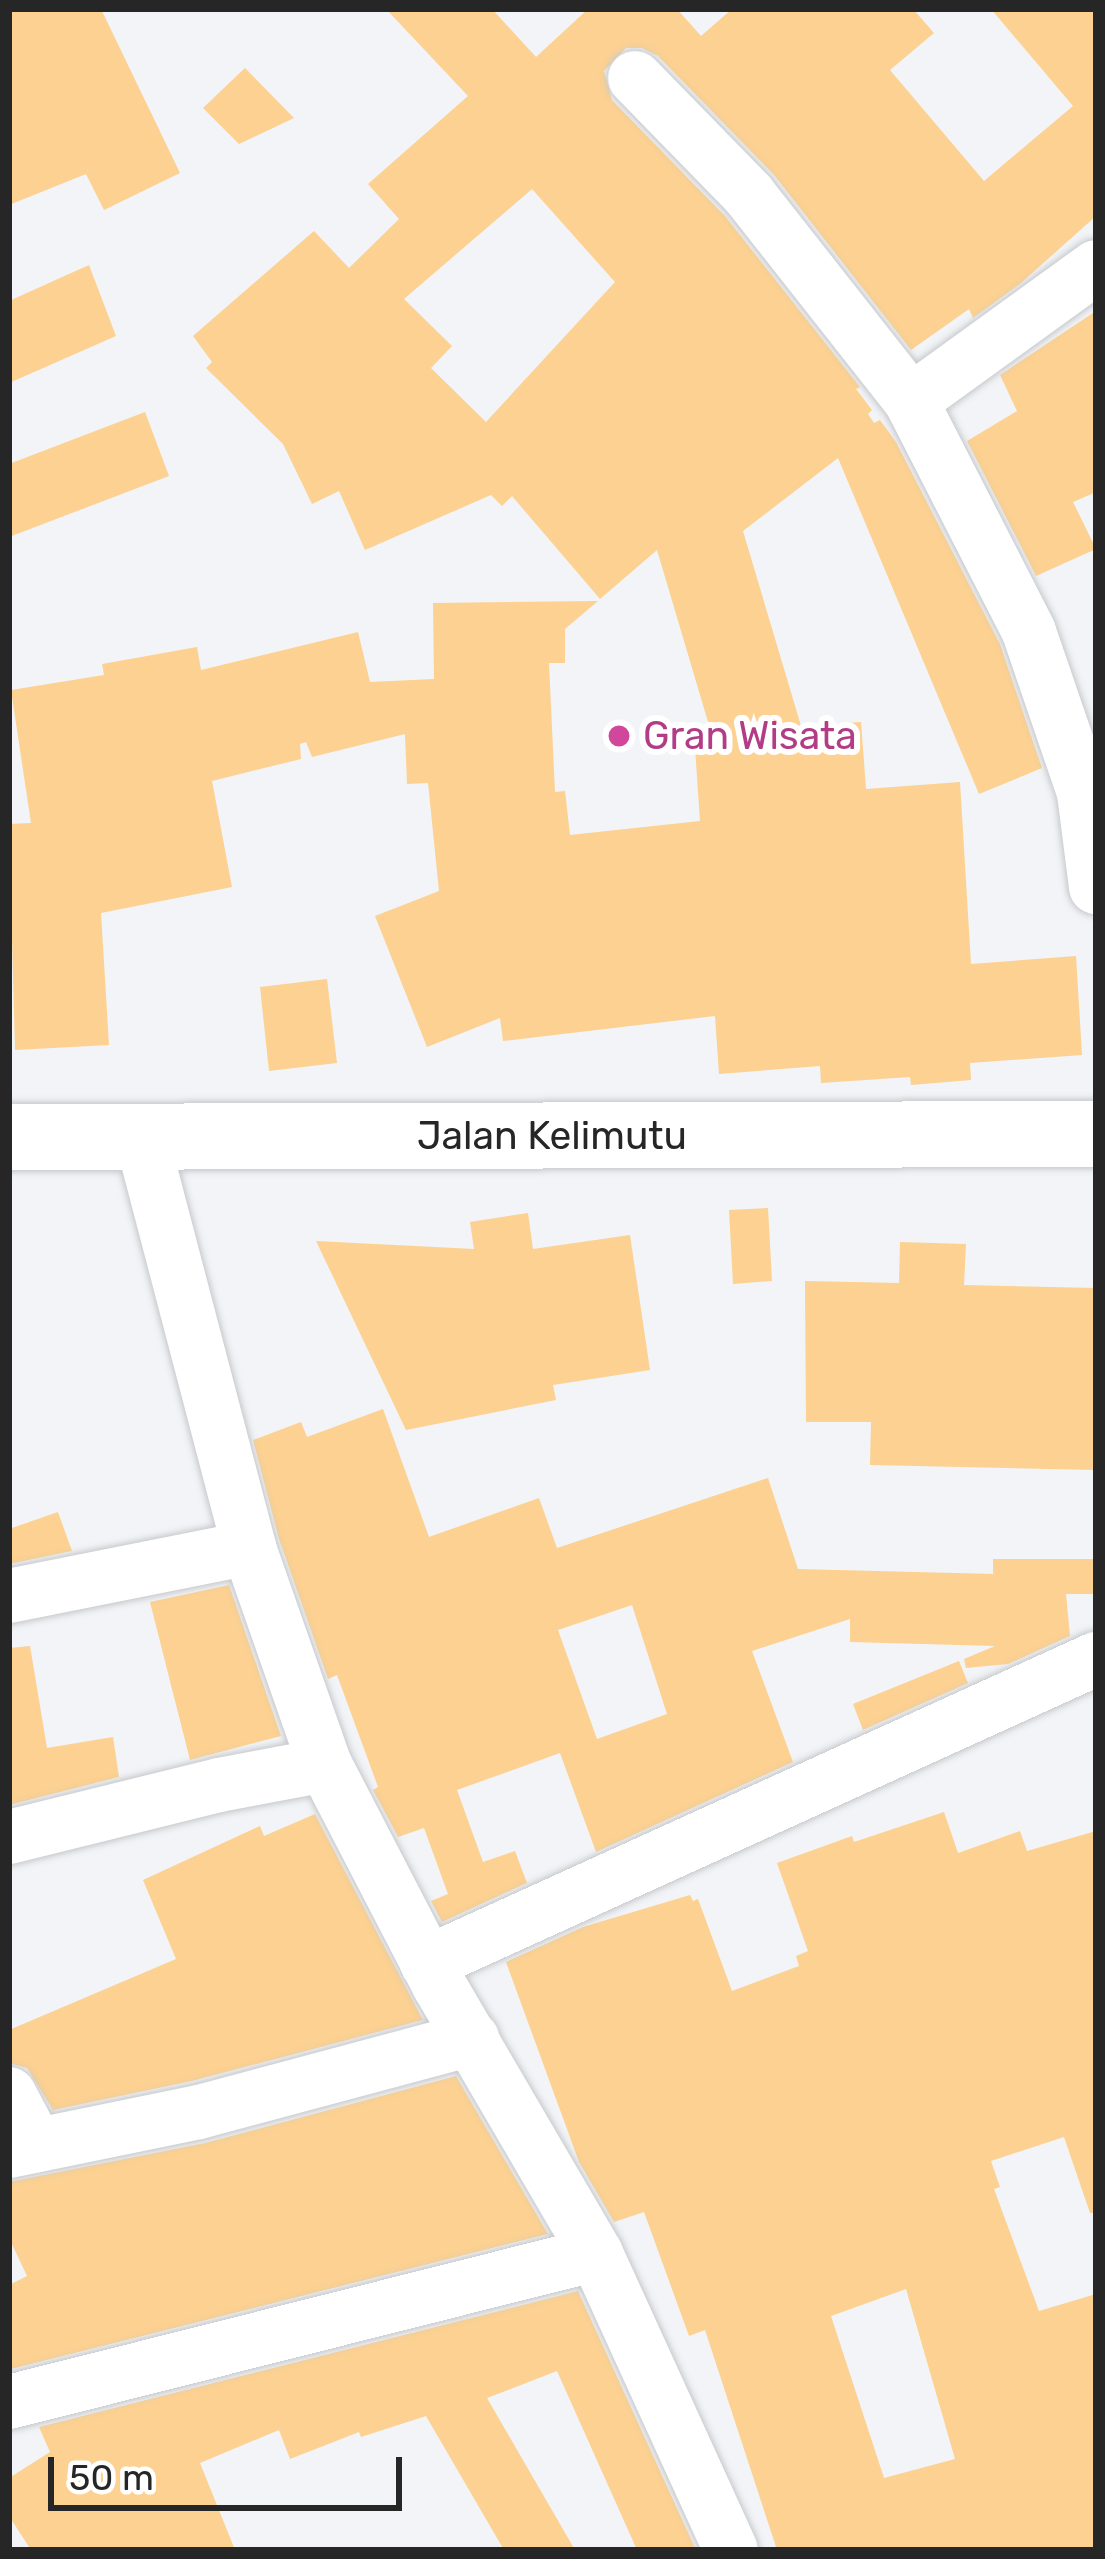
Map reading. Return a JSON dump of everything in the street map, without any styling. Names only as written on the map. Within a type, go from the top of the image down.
[{"type":"street","points":[[634,78],[749,195],[911,401],[1029,632],[1084,793],[1096,887]]},
{"type":"street","points":[[911,401],[1096,268]]},
{"type":"street","points":[[141,1135],[249,1548],[325,1766],[427,1963],[596,2254],[731,2550]]},
{"type":"street","name":"Jalan Kelimutu","points":[[9,1137],[1096,1135]]},
{"type":"street","points":[[9,1596],[249,1548]]},
{"type":"street","points":[[427,1963],[1096,1659]]},
{"type":"street","points":[[9,1837],[219,1785],[325,1766]]},
{"type":"street","points":[[9,2094],[22,2148],[200,2112],[472,2039]]},
{"type":"street","points":[[9,2402],[596,2254]]},
{"type":"building","points":[[9,9],[101,9],[180,173],[104,210],[86,174],[9,205]]},
{"type":"building","points":[[386,9],[492,9],[536,57],[588,9],[677,9],[701,36],[732,9],[913,9],[934,33],[890,70],[984,181],[1073,106],[991,9],[1096,9],[1096,216],[1021,283],[973,318],[969,309],[911,350],[774,175],[658,56],[642,48],[626,48],[604,71],[612,100],[725,216],[860,387],[856,389],[872,410],[868,414],[874,423],[880,420],[896,442],[1000,644],[1042,768],[979,794],[838,458],[743,531],[801,726],[861,722],[866,789],[960,782],[971,964],[1076,956],[1082,1055],[970,1063],[971,1080],[911,1085],[910,1077],[821,1083],[820,1066],[719,1074],[715,1016],[503,1041],[500,1018],[427,1047],[375,916],[439,891],[428,783],[407,784],[405,734],[312,757],[306,742],[300,744],[301,759],[212,781],[232,887],[101,913],[109,1045],[15,1050],[9,824],[31,823],[11,690],[104,675],[102,664],[197,647],[201,670],[358,632],[370,682],[434,679],[433,603],[598,601],[565,629],[565,663],[549,663],[555,792],[565,791],[570,835],[700,821],[694,733],[711,732],[657,550],[600,599],[512,496],[502,506],[491,495],[365,550],[339,491],[312,504],[283,444],[206,368],[212,362],[193,336],[314,231],[349,268],[399,219],[368,184],[468,96]],"holes":[[[532,189],[615,282],[486,422],[431,368],[452,346],[404,299]]]},
{"type":"building","points":[[245,68],[294,118],[239,144],[203,108]]},
{"type":"building","points":[[89,265],[116,336],[9,383],[9,301]]},
{"type":"building","points":[[1096,311],[1096,492],[1073,502],[1096,549],[1036,576],[967,441],[1017,411],[1000,375]]},
{"type":"building","points":[[145,412],[169,476],[9,537],[9,464]]},
{"type":"building","points":[[327,979],[337,1063],[269,1071],[260,987]]},
{"type":"building","points":[[768,1208],[772,1281],[733,1284],[729,1210]]},
{"type":"building","points":[[528,1213],[533,1249],[630,1235],[650,1370],[553,1385],[556,1400],[406,1430],[316,1241],[474,1249],[470,1222]]},
{"type":"building","points":[[900,1242],[966,1244],[964,1285],[1096,1288],[1096,1470],[870,1465],[871,1422],[806,1422],[805,1281],[899,1283]]},
{"type":"building","points":[[383,1409],[429,1537],[539,1498],[557,1548],[768,1478],[798,1569],[993,1574],[993,1559],[1096,1559],[1096,1594],[1066,1594],[1070,1636],[1008,1664],[966,1668],[964,1659],[995,1646],[850,1642],[850,1619],[752,1651],[793,1762],[596,1852],[560,1753],[457,1790],[483,1862],[515,1851],[527,1883],[442,1922],[431,1901],[448,1894],[424,1828],[398,1837],[373,1790],[378,1787],[337,1675],[328,1679],[279,1539],[253,1440],[301,1422],[307,1437]],"holes":[[[632,1605],[667,1714],[597,1739],[558,1630]]]},
{"type":"building","points":[[58,1512],[72,1551],[9,1564],[9,1529]]},
{"type":"building","points":[[229,1585],[281,1736],[190,1760],[150,1602]]},
{"type":"building","points":[[30,1646],[47,1748],[113,1737],[119,1777],[9,1805],[9,1648]]},
{"type":"building","points":[[959,1661],[968,1683],[863,1730],[853,1704]]},
{"type":"building","points":[[944,1812],[958,1853],[1020,1831],[1027,1851],[1096,1831],[1096,2212],[1090,2213],[1064,2137],[991,2161],[1000,2187],[994,2189],[1039,2311],[1096,2294],[1096,2550],[777,2550],[705,2330],[689,2336],[644,2212],[614,2222],[579,2162],[506,1962],[583,1927],[690,1895],[693,1901],[698,1899],[732,1991],[799,1966],[796,1956],[808,1951],[777,1863],[852,1836],[854,1842]],"holes":[[[906,2289],[955,2459],[884,2478],[831,2316]]]},
{"type":"building","points":[[315,1814],[423,2020],[192,2081],[53,2110],[27,2068],[9,2063],[9,2030],[176,1959],[143,1880],[260,1826],[264,1836]]},
{"type":"building","points":[[456,2076],[548,2234],[11,2369],[9,2285],[27,2276],[9,2238],[9,2182],[205,2143]]},
{"type":"building","points":[[578,2291],[696,2550],[637,2550],[557,2371],[487,2398],[575,2550],[504,2550],[426,2416],[361,2437],[359,2432],[290,2459],[279,2430],[200,2463],[235,2550],[31,2550],[9,2516],[9,2478],[50,2452],[39,2427]]},
{"type":"place","name":"Gran Wisata","points":[[619,736]]}]
